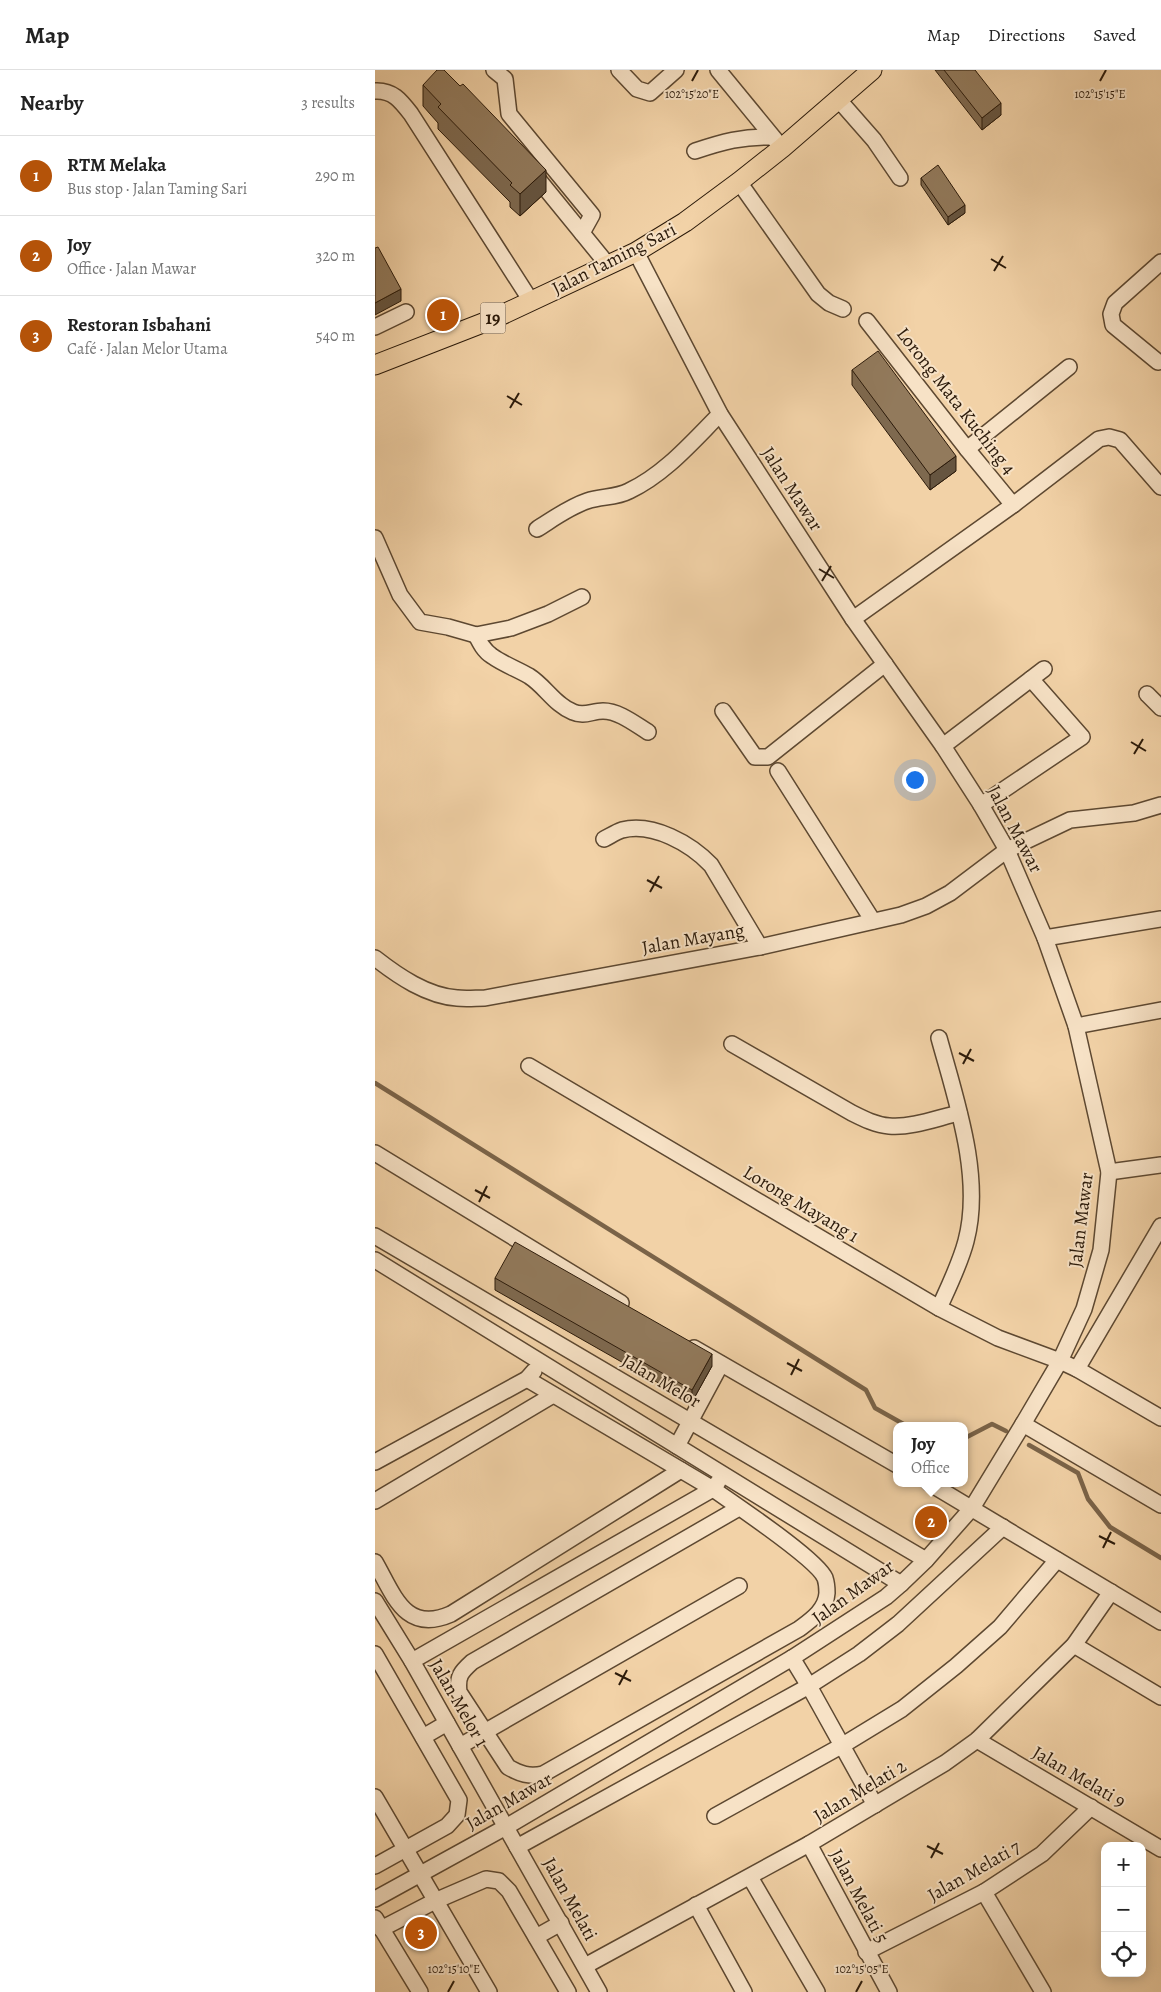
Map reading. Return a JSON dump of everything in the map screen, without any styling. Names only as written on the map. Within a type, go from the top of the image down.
[{"type":"main road","name":"Jalan Taming Sari","points":[[375,365],[493,319],[636,252],[685,222],[739,182],[777,142],[838,99],[871,70]]},
{"type":"street","points":[[494,70],[505,79],[509,114],[592,215],[581,232]]},
{"type":"street","points":[[619,70],[637,89],[650,92],[676,70]]},
{"type":"street","points":[[718,70],[777,142]]},
{"type":"street","points":[[375,91],[390,93],[400,100],[411,114],[531,301]]},
{"type":"street","points":[[838,99],[874,140],[899,178]]},
{"type":"street","points":[[695,151],[723,141],[750,136],[777,142]]},
{"type":"street","points":[[522,159],[609,265]]},
{"type":"street","points":[[547,190],[561,177]]},
{"type":"street","points":[[739,182],[818,294],[829,303],[843,309]]},
{"type":"street","name":"Jalan Mawar","points":[[375,1898],[506,1827],[792,1658],[886,1597],[901,1584],[926,1560],[972,1508],[1023,1424],[1060,1361],[1084,1310],[1101,1250],[1109,1172],[1077,1026],[1045,938],[1007,850],[981,804],[943,746],[853,620],[720,414],[636,252]]},
{"type":"street","points":[[1158,362],[1113,325],[1111,314],[1115,303],[1161,262]]},
{"type":"street","points":[[375,328],[405,312]]},
{"type":"street","name":"Lorong Mata Kuching 4","points":[[867,322],[1013,505]]},
{"type":"street","points":[[967,449],[1069,367]]},
{"type":"street","points":[[537,530],[567,511],[588,501],[627,493],[648,481],[667,467],[720,414]]},
{"type":"street","points":[[853,620],[1013,505],[1099,439],[1109,437],[1119,440],[1161,487]]},
{"type":"street","points":[[375,538],[400,595],[420,622],[476,635],[511,628],[547,614],[582,597]]},
{"type":"street","points":[[476,635],[482,646],[491,656],[529,676],[545,688],[558,703],[573,712],[588,715],[603,711],[618,715],[648,732]]},
{"type":"street","points":[[723,711],[755,757],[769,758],[885,664]]},
{"type":"street","points":[[943,746],[1044,669]]},
{"type":"street","points":[[981,804],[1082,736],[1031,680]]},
{"type":"street","points":[[1147,694],[1161,708]]},
{"type":"street","points":[[778,771],[873,921]]},
{"type":"street","name":"Jalan Mayang","points":[[375,958],[401,976],[427,990],[456,998],[485,998],[760,947],[901,915],[926,906],[950,893],[1007,850],[1070,820],[1134,813],[1161,805]]},
{"type":"street","points":[[604,839],[621,830],[639,828],[662,834],[701,854],[711,865],[760,947]]},
{"type":"street","points":[[1045,938],[1161,918]]},
{"type":"street","points":[[1077,1026],[1161,1010]]},
{"type":"street","points":[[939,1038],[959,1113],[969,1163],[971,1205],[966,1240],[954,1276],[939,1308]]},
{"type":"street","points":[[733,1044],[852,1113],[871,1122],[889,1126],[905,1125],[959,1113]]},
{"type":"street","name":"Lorong Mayang 1","points":[[529,1066],[939,1308],[998,1338],[1060,1361],[1161,1418]]},
{"type":"street","points":[[375,1153],[637,1312]]},
{"type":"street","points":[[1109,1172],[1161,1165]]},
{"type":"street","points":[[1077,1370],[1161,1226]]},
{"type":"street","name":"Jalan Melor","points":[[375,1236],[926,1560]]},
{"type":"street","points":[[375,1260],[901,1584]]},
{"type":"street","points":[[463,1314],[475,1294]]},
{"type":"street","points":[[1084,1310],[1104,1321]]},
{"type":"street","points":[[679,1338],[893,1463]]},
{"type":"street","points":[[375,1462],[527,1379],[542,1362]]},
{"type":"street","points":[[677,1446],[721,1364]]},
{"type":"street","points":[[527,1379],[713,1489],[739,1508],[813,1563],[825,1578],[827,1594],[822,1608],[799,1629],[543,1774],[532,1776],[519,1774],[508,1767],[459,1692],[457,1680],[468,1666],[739,1508]]},
{"type":"street","points":[[375,1502],[553,1395]]},
{"type":"street","points":[[1023,1424],[1161,1505]]},
{"type":"street","points":[[375,1562],[400,1606],[412,1617],[425,1621],[439,1620],[681,1470]]},
{"type":"street","points":[[411,1661],[713,1489],[723,1474]]},
{"type":"street","points":[[936,1487],[1161,1622]]},
{"type":"street","points":[[517,1847],[809,1686],[859,1654],[898,1624],[1003,1527]]},
{"type":"street","points":[[715,1816],[843,1745],[902,1709],[956,1666],[1000,1627],[1057,1560]]},
{"type":"street","points":[[460,1746],[739,1586]]},
{"type":"street","name":"Jalan Melati 2","points":[[585,1966],[809,1844],[945,1763],[977,1740],[1074,1645],[1111,1592]]},
{"type":"street","name":"Jalan Melor 1","points":[[375,1601],[506,1827]]},
{"type":"street","points":[[1074,1645],[1161,1697]]},
{"type":"street","points":[[375,1654],[459,1800],[457,1814],[447,1826],[375,1866]]},
{"type":"street","points":[[792,1658],[843,1745],[875,1805]]},
{"type":"street","points":[[423,1737],[447,1723]]},
{"type":"street","name":"Jalan Melati 9","points":[[977,1740],[1161,1849]]},
{"type":"street","points":[[375,1797],[489,1992]]},
{"type":"street","name":"Jalan Melati 7","points":[[867,1952],[984,1892],[1042,1854],[1091,1807]]},
{"type":"street","name":"Jalan Melati","points":[[506,1827],[599,1992]]},
{"type":"street","name":"Jalan Melati 5","points":[[809,1844],[889,1992]]},
{"type":"street","points":[[750,1877],[817,1992]]},
{"type":"street","points":[[420,1992],[378,1924],[486,1879],[499,1881],[509,1891],[568,1992]]},
{"type":"street","points":[[984,1892],[1043,1992]]},
{"type":"street","points":[[697,1905],[744,1992]]},
{"type":"street","points":[[536,1937],[561,1923]]},
{"type":"building","points":[[437,70],[444,70],[460,86],[463,84],[546,170],[520,194],[510,185],[512,183],[438,107],[441,104],[423,85]]},
{"type":"building","points":[[944,70],[975,70],[1001,103],[982,118]]},
{"type":"building","points":[[938,165],[965,205],[948,217],[921,178]]},
{"type":"building","points":[[378,247],[401,289],[375,303],[375,248]]},
{"type":"building","points":[[878,351],[956,456],[930,475],[852,370]]},
{"type":"building","points":[[515,1242],[712,1354],[692,1390],[495,1278]]},
{"type":"waterway","points":[[375,1083],[866,1390],[875,1408],[900,1422]]},
{"type":"waterway","points":[[968,1436],[992,1424],[1006,1431]]},
{"type":"waterway","points":[[1029,1445],[1078,1473],[1088,1499],[1110,1527],[1161,1558]]},
{"type":"place","name":"RTM Melaka","points":[[443,315]]},
{"type":"place","name":"Joy","points":[[931,1522]]},
{"type":"place","name":"Restoran Isbahani","points":[[421,1933]]}]
